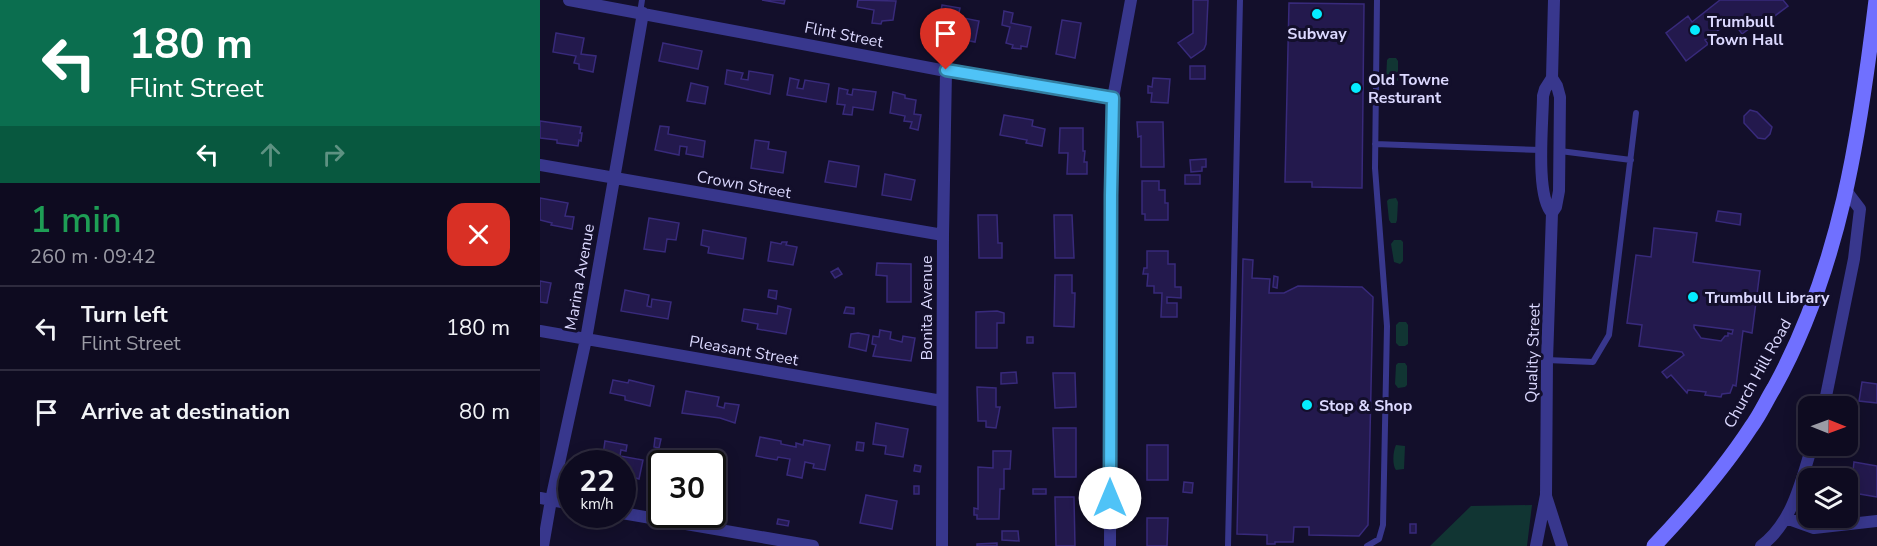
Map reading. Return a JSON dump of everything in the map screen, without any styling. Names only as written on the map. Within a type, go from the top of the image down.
[{"type":"main road","name":"Church Hill Road","points":[[1653,546],[1695,501],[1752,426],[1802,331],[1816,296],[1847,192],[1859,127],[1876,0]]},
{"type":"street","name":"Flint Street","points":[[569,0],[642,9],[946,70],[1113,98]]},
{"type":"street","points":[[1110,546],[1113,98],[1131,0]]},
{"type":"street","name":"Quality Street","points":[[1552,213],[1547,208],[1543,194],[1542,150],[1543,96],[1552,78],[1554,0]]},
{"type":"street","name":"Marina Avenue","points":[[543,546],[546,499],[586,339],[642,9]]},
{"type":"street","name":"Bonita Avenue","points":[[942,546],[946,70]]},
{"type":"street","name":"Quality Street","points":[[1536,546],[1546,495],[1547,360],[1552,213],[1558,199],[1560,97],[1552,78]]},
{"type":"street","points":[[1542,150],[1559,150]]},
{"type":"street","name":"Crown Street","points":[[540,165],[943,235]]},
{"type":"street","points":[[1826,396],[1854,259],[1860,209],[1847,192]]},
{"type":"street","name":"Pleasant Street","points":[[540,331],[942,401]]},
{"type":"street","points":[[1761,546],[1771,539],[1786,518],[1798,491],[1809,456]]},
{"type":"street","name":"Quality Street","points":[[1546,495],[1562,546]]},
{"type":"street","points":[[636,515],[813,546]]},
{"type":"street","points":[[1786,518],[1814,528],[1877,521]]},
{"type":"lane","points":[[1228,546],[1240,0]]},
{"type":"lane","points":[[1367,546],[1379,539],[1383,525],[1387,364],[1386,294],[1377,205],[1375,144],[1377,0]]},
{"type":"lane","points":[[1547,360],[1593,362],[1609,336],[1636,113]]},
{"type":"lane","points":[[1375,144],[1542,150]]},
{"type":"lane","points":[[1559,150],[1630,160]]},
{"type":"green space","points":[[1389,58],[1396,58],[1398,61],[1396,83],[1386,81]]},
{"type":"green space","points":[[1396,198],[1398,202],[1397,220],[1396,223],[1391,223],[1387,201]]},
{"type":"green space","points":[[1394,240],[1403,242],[1403,261],[1400,264],[1394,262],[1391,244]]},
{"type":"green space","points":[[1399,322],[1406,322],[1408,325],[1408,344],[1405,346],[1399,346],[1396,343],[1396,325]]},
{"type":"green space","points":[[1398,363],[1405,363],[1407,366],[1407,385],[1398,388],[1395,384]]},
{"type":"green space","points":[[1396,445],[1405,446],[1404,469],[1396,470],[1395,468],[1393,458]]},
{"type":"green space","points":[[1532,505],[1527,546],[1430,546],[1471,506]]},
{"type":"building","points":[[762,0],[785,0],[784,4]]},
{"type":"building","points":[[858,0],[896,1],[893,20],[882,21],[881,24],[872,23],[874,10],[857,7]]},
{"type":"building","points":[[1193,0],[1208,0],[1206,44],[1204,49],[1191,58],[1178,43],[1193,33]]},
{"type":"building","name":"Trumbull Town Hall","points":[[1720,0],[1783,0],[1788,6],[1760,27],[1757,23],[1742,34],[1732,20],[1716,32],[1718,36],[1711,41],[1708,38],[1705,40],[1708,44],[1686,61],[1666,33],[1688,16],[1692,22]]},
{"type":"building","points":[[1289,3],[1364,4],[1362,188],[1312,187],[1312,182],[1285,182]]},
{"type":"building","points":[[942,5],[960,8],[958,17],[979,21],[975,42],[955,38],[957,21],[940,18]]},
{"type":"building","points":[[1004,11],[1013,13],[1011,23],[1031,27],[1027,47],[1012,48],[1013,45],[1006,43],[1010,27],[1002,25]]},
{"type":"building","points":[[1062,20],[1081,23],[1075,58],[1056,54]]},
{"type":"building","points":[[556,33],[584,38],[581,54],[596,56],[593,72],[579,69],[579,64],[574,63],[576,56],[553,52]]},
{"type":"building","points":[[663,43],[702,51],[698,69],[659,61]]},
{"type":"building","points":[[1190,66],[1205,66],[1205,79],[1190,79]]},
{"type":"building","points":[[727,70],[743,73],[741,79],[748,80],[749,71],[773,75],[770,94],[725,84]]},
{"type":"building","points":[[790,78],[799,80],[797,88],[803,89],[805,80],[829,84],[826,102],[787,95]]},
{"type":"building","points":[[1153,78],[1170,79],[1168,103],[1151,102],[1152,93],[1148,93],[1148,86],[1152,87]]},
{"type":"building","points":[[691,83],[708,87],[705,104],[687,101]]},
{"type":"building","points":[[839,88],[848,90],[847,94],[852,95],[853,89],[876,92],[873,110],[853,107],[852,115],[843,114],[845,105],[837,104]]},
{"type":"building","points":[[893,92],[916,100],[914,114],[921,115],[918,130],[910,128],[912,122],[904,121],[905,116],[890,113]]},
{"type":"building","points":[[1750,110],[1757,112],[1772,127],[1765,139],[1758,138],[1744,123],[1744,116]]},
{"type":"building","points":[[1004,115],[1033,120],[1032,126],[1045,129],[1042,146],[1026,143],[1027,140],[1000,135]]},
{"type":"building","points":[[540,121],[581,127],[581,141],[579,140],[578,146],[540,138]]},
{"type":"building","points":[[1137,122],[1163,122],[1164,167],[1141,167],[1141,136],[1138,137]]},
{"type":"building","points":[[660,126],[669,127],[668,134],[705,141],[703,157],[686,154],[687,147],[680,146],[679,155],[655,150]]},
{"type":"building","points":[[1060,128],[1083,128],[1083,151],[1085,151],[1084,162],[1087,162],[1087,174],[1067,174],[1068,153],[1059,153]]},
{"type":"building","points":[[755,140],[769,142],[768,149],[786,152],[783,173],[751,168]]},
{"type":"building","points":[[1206,159],[1206,167],[1202,167],[1202,171],[1191,172],[1190,160]]},
{"type":"building","points":[[829,161],[859,166],[856,187],[825,182]]},
{"type":"building","points":[[885,174],[915,180],[911,200],[882,195]]},
{"type":"building","points":[[1185,175],[1200,175],[1200,184],[1185,184]]},
{"type":"building","points":[[1142,181],[1159,181],[1159,190],[1165,190],[1168,220],[1145,220],[1145,214],[1142,214]]},
{"type":"building","points":[[540,198],[568,203],[565,216],[574,217],[572,229],[551,225],[552,223],[540,220]]},
{"type":"building","points":[[1718,211],[1741,214],[1740,225],[1716,221]]},
{"type":"building","points":[[978,215],[997,215],[998,243],[1002,243],[1002,258],[979,258]]},
{"type":"building","points":[[1054,215],[1072,215],[1074,258],[1055,258]]},
{"type":"building","points":[[649,218],[679,223],[676,240],[667,239],[665,252],[644,249]]},
{"type":"building","name":"Trumbull Library","points":[[1654,228],[1697,233],[1693,262],[1760,271],[1752,333],[1743,331],[1736,386],[1733,385],[1730,393],[1722,394],[1721,397],[1705,395],[1706,392],[1688,390],[1687,393],[1671,375],[1667,378],[1662,372],[1684,355],[1682,352],[1639,346],[1642,325],[1627,323],[1636,255],[1651,257]],"holes":[[[1694,325],[1733,330],[1732,334],[1728,333],[1728,336],[1721,341],[1701,338]]]},
{"type":"building","points":[[703,230],[746,238],[743,259],[708,253],[709,247],[701,245]]},
{"type":"building","points":[[771,242],[781,244],[787,242],[786,245],[797,247],[793,265],[768,261]]},
{"type":"building","points":[[1147,251],[1168,251],[1168,264],[1175,264],[1175,287],[1181,287],[1181,298],[1167,297],[1167,303],[1177,303],[1177,317],[1161,317],[1162,293],[1154,293],[1154,286],[1147,286],[1148,274],[1143,274],[1144,268],[1147,268]]},
{"type":"building","points":[[1243,259],[1253,260],[1252,278],[1270,279],[1269,293],[1284,293],[1298,286],[1362,287],[1373,297],[1368,525],[1359,536],[1309,535],[1309,527],[1294,527],[1293,542],[1267,544],[1267,535],[1237,534]]},
{"type":"building","points":[[877,263],[911,264],[911,302],[887,302],[887,276],[876,275]]},
{"type":"building","points":[[838,268],[842,274],[835,278],[831,272]]},
{"type":"building","points":[[1055,275],[1072,275],[1072,293],[1075,293],[1074,327],[1054,326]]},
{"type":"building","points":[[1274,276],[1278,277],[1277,288],[1273,287]]},
{"type":"building","points":[[540,281],[551,283],[547,303],[540,302]]},
{"type":"building","points":[[625,290],[649,295],[647,306],[651,307],[652,299],[671,302],[668,319],[621,311]]},
{"type":"building","points":[[769,290],[777,291],[776,299],[768,297]]},
{"type":"building","points":[[778,306],[791,309],[786,334],[757,329],[758,324],[742,321],[744,309],[777,314]]},
{"type":"building","points":[[846,307],[854,308],[854,314],[844,313]]},
{"type":"building","points":[[976,312],[1004,313],[1004,323],[997,323],[997,348],[976,348]]},
{"type":"building","points":[[880,330],[891,332],[890,339],[902,342],[903,336],[915,338],[911,361],[873,356],[876,345],[872,344],[873,336],[879,337]]},
{"type":"building","points":[[851,334],[869,335],[866,351],[849,347]]},
{"type":"building","points":[[1027,337],[1033,337],[1033,343],[1027,343]]},
{"type":"building","points":[[1016,372],[1017,383],[1001,384],[1001,373]]},
{"type":"building","points":[[1053,373],[1075,373],[1076,407],[1055,408]]},
{"type":"building","points":[[613,380],[628,383],[629,380],[654,386],[650,406],[625,400],[625,396],[610,393]]},
{"type":"building","points":[[1862,382],[1877,384],[1877,403],[1859,401]]},
{"type":"building","points":[[977,387],[996,388],[996,407],[1000,407],[996,428],[986,427],[986,421],[978,421]]},
{"type":"building","points":[[686,391],[719,397],[717,406],[724,408],[725,403],[739,405],[735,423],[720,418],[682,413]]},
{"type":"building","points":[[876,423],[908,429],[903,457],[885,454],[886,446],[873,444]]},
{"type":"building","points":[[1053,428],[1076,428],[1076,477],[1055,477]]},
{"type":"building","points":[[760,437],[796,447],[796,443],[803,445],[804,440],[830,445],[825,470],[813,468],[814,464],[805,462],[802,478],[787,475],[790,459],[778,457],[777,460],[756,456]]},
{"type":"building","points":[[655,438],[661,439],[659,448],[654,447]]},
{"type":"building","points":[[605,441],[627,445],[626,450],[604,450]]},
{"type":"building","points":[[857,442],[864,443],[863,451],[856,450]]},
{"type":"building","points":[[1147,445],[1168,445],[1168,480],[1147,480]]},
{"type":"building","points":[[993,451],[1011,451],[1010,469],[1004,469],[1004,489],[1000,489],[999,519],[977,519],[977,515],[974,515],[974,508],[978,509],[978,467],[993,468]]},
{"type":"building","points":[[636,459],[643,460],[639,479],[636,478]]},
{"type":"building","points":[[1854,462],[1877,466],[1877,497],[1858,494],[1858,468],[1853,468]]},
{"type":"building","points":[[915,465],[921,466],[920,472],[914,471]]},
{"type":"building","points":[[1184,482],[1193,483],[1192,493],[1183,492]]},
{"type":"building","points":[[914,486],[919,486],[919,494],[914,494]]},
{"type":"building","points":[[1033,489],[1046,489],[1046,494],[1033,494]]},
{"type":"building","points":[[866,495],[897,501],[892,529],[860,523]]},
{"type":"building","points":[[1055,497],[1074,497],[1075,546],[1056,546]]},
{"type":"building","points":[[1147,518],[1168,518],[1167,546],[1147,546]]},
{"type":"building","points":[[778,519],[789,521],[788,526],[777,524]]},
{"type":"building","points":[[1410,524],[1416,524],[1416,533],[1410,533]]},
{"type":"building","points":[[1002,531],[1018,531],[1019,541],[1002,540]]},
{"type":"building","points":[[997,543],[997,546],[977,546],[977,544]]},
{"type":"place","name":"Subway","points":[[1317,14]]},
{"type":"place","name":"Trumbull Town Hall","points":[[1695,30]]},
{"type":"place","name":"Old Towne Resturant","points":[[1356,88]]},
{"type":"place","name":"Trumbull Library","points":[[1693,297]]},
{"type":"place","name":"Stop & Shop","points":[[1307,405]]},
{"type":"route","points":[[946,70],[1113,98],[1110,498]]}]
